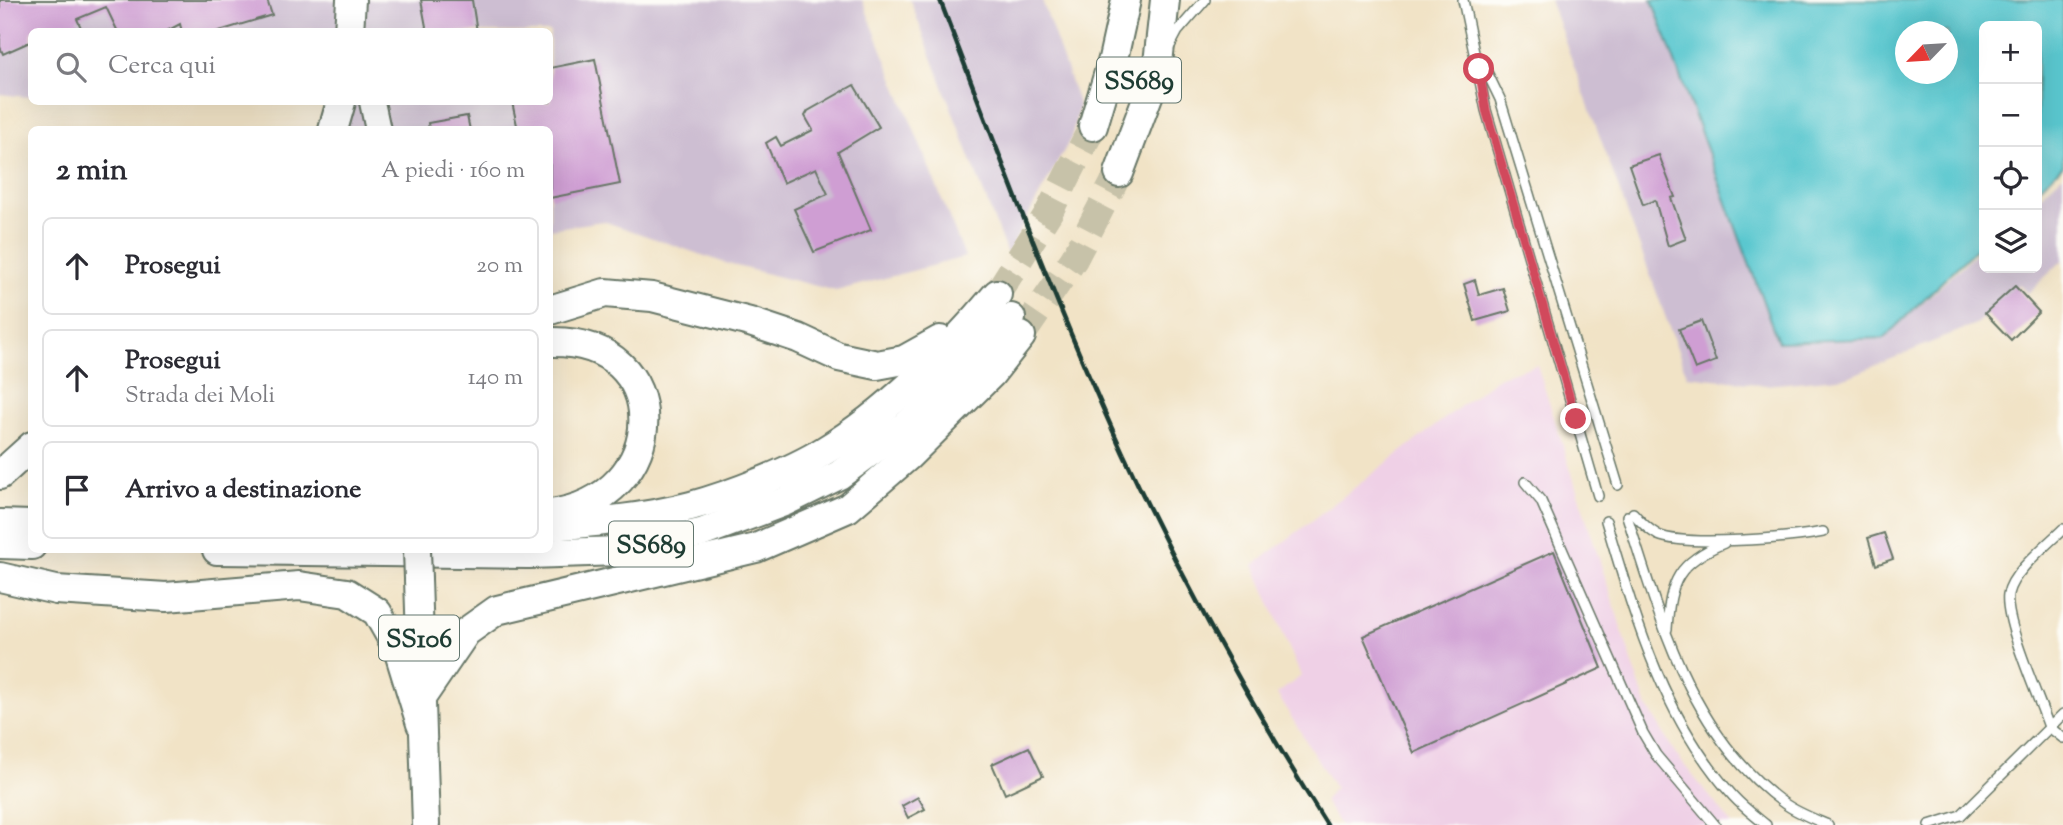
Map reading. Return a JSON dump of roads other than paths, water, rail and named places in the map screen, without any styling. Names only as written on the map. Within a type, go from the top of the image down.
[{"type":"highway","points":[[349,28],[351,0]]},
{"type":"highway","name":"SS689","points":[[1093,126],[1113,59],[1126,0]]},
{"type":"highway","points":[[1157,72],[1163,0]]},
{"type":"highway","name":"SS689","points":[[1157,72],[1114,166],[1163,0]]},
{"type":"highway","points":[[334,126],[340,105]]},
{"type":"highway","points":[[553,309],[606,293],[652,297],[750,322],[798,338],[839,357],[877,365],[904,360],[937,342],[1010,316]]},
{"type":"highway","points":[[421,711],[466,632],[497,610],[756,548],[848,508],[906,457],[991,374],[1010,316]]},
{"type":"highway","name":"SS689","points":[[553,526],[622,520],[693,505],[753,484],[824,451],[889,404],[968,328],[1010,316]]},
{"type":"highway","name":"SS689","points":[[451,553],[619,551],[701,533],[784,502],[839,475],[908,424],[974,360],[1010,316]]},
{"type":"highway","points":[[553,342],[583,345],[614,359],[636,388],[644,419],[644,437],[638,452],[617,484],[583,505],[553,514]]},
{"type":"highway","points":[[0,475],[28,450]]},
{"type":"highway","points":[[0,524],[28,525]]},
{"type":"highway","points":[[0,544],[28,545]]},
{"type":"highway","points":[[0,577],[56,590],[166,597],[299,586],[347,593],[377,612],[398,649],[421,711]]},
{"type":"main road","points":[[351,0],[357,28]]},
{"type":"main road","points":[[373,105],[377,126]]},
{"type":"main road","name":"SS106","points":[[417,553],[426,825]]},
{"type":"lane","points":[[1157,72],[1178,31],[1205,0]]},
{"type":"lane","points":[[1463,0],[1486,110],[1598,496]]},
{"type":"lane","points":[[1475,49],[1500,99],[1618,485]]},
{"type":"lane","points":[[1525,482],[1541,501],[1643,733],[1656,755],[1715,825]]},
{"type":"lane","points":[[1823,532],[1730,540],[1679,540],[1658,535],[1630,514],[1667,634],[1681,671],[1706,720],[1743,769],[1787,806],[1828,825]]},
{"type":"lane","points":[[1606,521],[1634,614],[1664,689],[1700,752],[1734,797],[1766,825]]},
{"type":"lane","points":[[2063,529],[2018,574],[2008,593],[2009,617],[2049,727],[2063,737]]},
{"type":"lane","points":[[1667,634],[1669,597],[1681,571],[1701,552],[1730,540]]},
{"type":"lane","points":[[1954,825],[2063,714]]},
{"type":"lane","points":[[1929,825],[1961,815]]},
{"type":"water","points":[[1652,0],[2063,0],[2063,165],[2042,185],[2042,21],[1979,21],[1979,246],[1884,338],[1778,342]]},
{"type":"tunnel","points":[[997,294],[1049,212],[1093,126]]},
{"type":"tunnel","points":[[1021,336],[1074,259],[1119,173]]},
{"type":"railway","points":[[940,0],[1051,285],[1123,453],[1219,642],[1327,825]]}]
